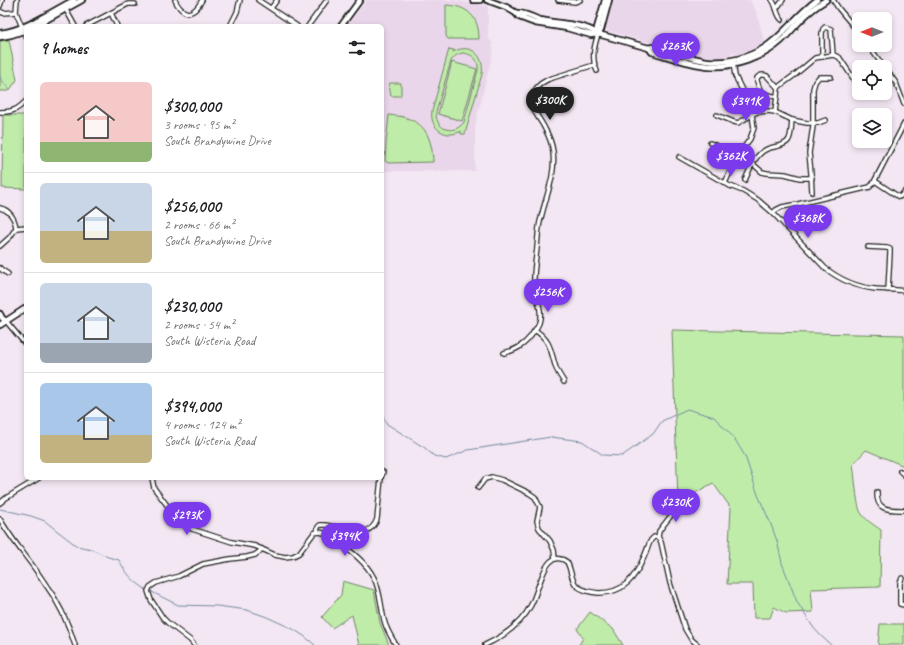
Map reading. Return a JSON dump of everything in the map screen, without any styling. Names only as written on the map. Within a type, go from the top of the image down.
[{"type":"main road","points":[[38,24],[74,0]]},
{"type":"main road","points":[[35,24],[65,7],[82,0]]},
{"type":"main road","points":[[342,24],[360,0]]},
{"type":"main road","points":[[473,0],[480,0]]},
{"type":"main road","points":[[487,0],[503,6],[516,13],[519,17],[535,23],[567,28],[591,35],[598,34],[691,58],[707,61],[733,62],[752,59],[771,49],[783,40],[809,12],[826,0]]},
{"type":"main road","points":[[598,34],[597,28],[605,0]]},
{"type":"main road","points":[[598,34],[601,30],[609,0]]},
{"type":"main road","points":[[733,62],[769,45],[779,37],[800,14],[817,0]]},
{"type":"main road","points":[[0,33],[24,30]]},
{"type":"main road","points":[[0,37],[24,30]]},
{"type":"main road","points":[[0,325],[24,309]]},
{"type":"main road","points":[[0,314],[6,321]]},
{"type":"street","points":[[0,6],[2,0]]},
{"type":"street","points":[[17,0],[16,12],[24,30]]},
{"type":"street","points":[[174,0],[184,12],[188,13],[194,11],[202,0]]},
{"type":"street","points":[[231,24],[237,12],[240,0]]},
{"type":"street","points":[[258,0],[294,24]]},
{"type":"street","points":[[271,8],[277,0]]},
{"type":"street","points":[[309,24],[327,0]]},
{"type":"street","points":[[558,0],[575,2],[580,0]]},
{"type":"street","points":[[774,0],[779,18],[782,20]]},
{"type":"street","points":[[776,8],[778,8],[784,0]]},
{"type":"street","points":[[833,0],[852,25]]},
{"type":"street","points":[[90,24],[128,4],[135,4]]},
{"type":"street","points":[[65,7],[74,24]]},
{"type":"street","points":[[0,11],[3,13],[16,12]]},
{"type":"street","points":[[111,13],[116,24]]},
{"type":"street","points":[[822,57],[822,33],[825,27],[831,28],[833,55]]},
{"type":"street","points":[[597,71],[594,65],[593,52],[598,34]]},
{"type":"street","points":[[873,52],[880,60]]},
{"type":"street","points":[[775,112],[778,88],[815,58],[833,55],[838,56],[852,78]]},
{"type":"street","points":[[725,183],[738,155],[750,139],[754,128],[754,119],[749,104],[735,76],[733,62]]},
{"type":"street","points":[[504,353],[516,350],[521,346],[535,330],[539,322],[540,312],[534,280],[538,237],[554,163],[551,142],[532,104],[534,91],[543,82],[549,79],[594,65]]},
{"type":"street","points":[[777,97],[761,93],[757,81],[758,76],[767,76],[778,88]]},
{"type":"street","points":[[812,192],[809,153],[813,123],[813,89],[815,82],[819,77],[832,77]]},
{"type":"street","points":[[892,77],[896,83],[904,104]]},
{"type":"street","points":[[0,112],[10,112],[24,103]]},
{"type":"street","points":[[717,115],[738,123],[752,115],[768,110],[792,120],[807,123],[818,123],[826,120]]},
{"type":"street","points":[[745,180],[753,164],[762,152],[768,148],[784,145],[789,140],[792,120]]},
{"type":"street","points":[[773,213],[782,207],[872,186],[904,124]]},
{"type":"street","points":[[710,143],[738,155],[753,164],[762,172],[785,174],[800,178],[812,178]]},
{"type":"street","points":[[679,157],[758,200],[773,213],[825,268],[834,275],[865,287],[904,291]]},
{"type":"street","points":[[874,182],[899,197],[904,192]]},
{"type":"street","points":[[0,208],[5,209],[12,216],[16,224],[15,231],[0,246]]},
{"type":"street","points":[[16,228],[24,227]]},
{"type":"street","points":[[868,247],[890,249],[888,290]]},
{"type":"street","points":[[0,268],[8,274]]},
{"type":"street","points":[[6,321],[24,343]]},
{"type":"street","points":[[535,330],[540,333],[549,344],[556,369],[564,382]]},
{"type":"street","points":[[900,471],[904,475]]},
{"type":"street","points":[[478,488],[485,479],[492,477],[502,480],[535,497],[540,507],[538,521],[539,528],[550,541],[554,550],[555,559]]},
{"type":"street","points":[[0,503],[36,480]]},
{"type":"street","points":[[152,480],[156,490],[176,518],[184,526],[232,542],[253,545],[278,556],[288,557],[299,553],[313,534],[317,532],[327,534],[358,557],[369,570],[377,584],[385,623],[396,645]]},
{"type":"street","points":[[317,532],[320,525],[362,532],[372,528],[377,519],[381,480]]},
{"type":"street","points":[[877,492],[878,502],[883,507],[890,510],[904,510]]},
{"type":"street","points":[[680,504],[659,532],[658,537],[662,544],[670,583],[685,629],[691,639],[698,645]]},
{"type":"street","points":[[0,519],[12,538],[44,581],[61,608],[75,645]]},
{"type":"street","points":[[485,645],[507,633],[524,616],[532,603],[548,566],[555,559],[562,559],[567,562],[574,581],[579,588],[592,592],[612,592],[622,588],[630,581],[642,561],[651,540],[654,537],[658,537]]},
{"type":"street","points":[[194,645],[163,618],[151,600],[148,591],[150,587],[153,584],[179,576],[204,564],[255,555],[262,549]]},
{"type":"street","points":[[902,578],[900,583],[900,604],[904,605]]},
{"type":"shaded area","points":[[367,0],[453,0],[488,6],[488,37],[492,43],[493,51],[475,126],[475,171],[384,171],[384,24],[349,23]]},
{"type":"shaded area","points":[[613,0],[750,0],[756,11],[765,43],[747,53],[737,55],[735,53],[727,55],[723,58],[714,58],[696,55],[608,31],[606,27]]},
{"type":"green space","points":[[446,5],[466,10],[471,14],[477,25],[479,39],[448,39],[446,36]]},
{"type":"green space","points":[[9,40],[17,80],[9,91],[0,91],[0,41]]},
{"type":"green space","points":[[449,49],[454,50],[453,52],[460,49],[466,49],[475,52],[479,56],[481,62],[482,74],[465,134],[461,134],[461,131],[450,134],[440,131],[433,123],[432,111]],"holes":[[[463,53],[475,58],[478,70],[464,122],[455,129],[446,129],[439,123],[436,112],[451,61],[458,55]]]},
{"type":"green space","points":[[452,62],[477,69],[462,121],[438,114]]},
{"type":"green space","points":[[390,83],[401,83],[400,96],[391,96]]},
{"type":"green space","points":[[3,115],[24,115],[24,189],[2,188]]},
{"type":"green space","points":[[389,115],[407,118],[424,129],[430,143],[433,162],[388,163],[385,161]]},
{"type":"green space","points":[[672,330],[904,335],[904,466],[866,450],[853,464],[860,511],[872,524],[881,530],[880,587],[811,589],[813,612],[786,613],[774,607],[770,618],[754,618],[753,584],[727,584],[731,508],[713,483],[678,501]]},
{"type":"green space","points":[[343,581],[374,590],[380,623],[389,645],[359,645],[352,615],[332,628],[322,617],[341,595]]},
{"type":"green space","points":[[590,612],[613,629],[623,645],[579,645],[583,638],[577,629]]},
{"type":"green space","points":[[880,624],[904,624],[904,645],[878,645]]},
{"type":"waterway","points":[[0,76],[9,89]]},
{"type":"waterway","points":[[384,418],[387,424],[425,448],[434,456],[446,459],[468,450],[551,437],[582,441],[603,455],[622,456],[653,434],[662,421],[687,409],[714,417],[734,438],[745,456],[758,495],[777,541],[782,563],[797,602],[813,627],[831,645]]},
{"type":"waterway","points":[[0,509],[31,516],[45,521],[77,546],[91,549],[108,557],[119,560],[131,577],[147,590]]},
{"type":"waterway","points":[[150,591],[178,605],[217,606],[247,610],[293,629],[315,645]]}]
